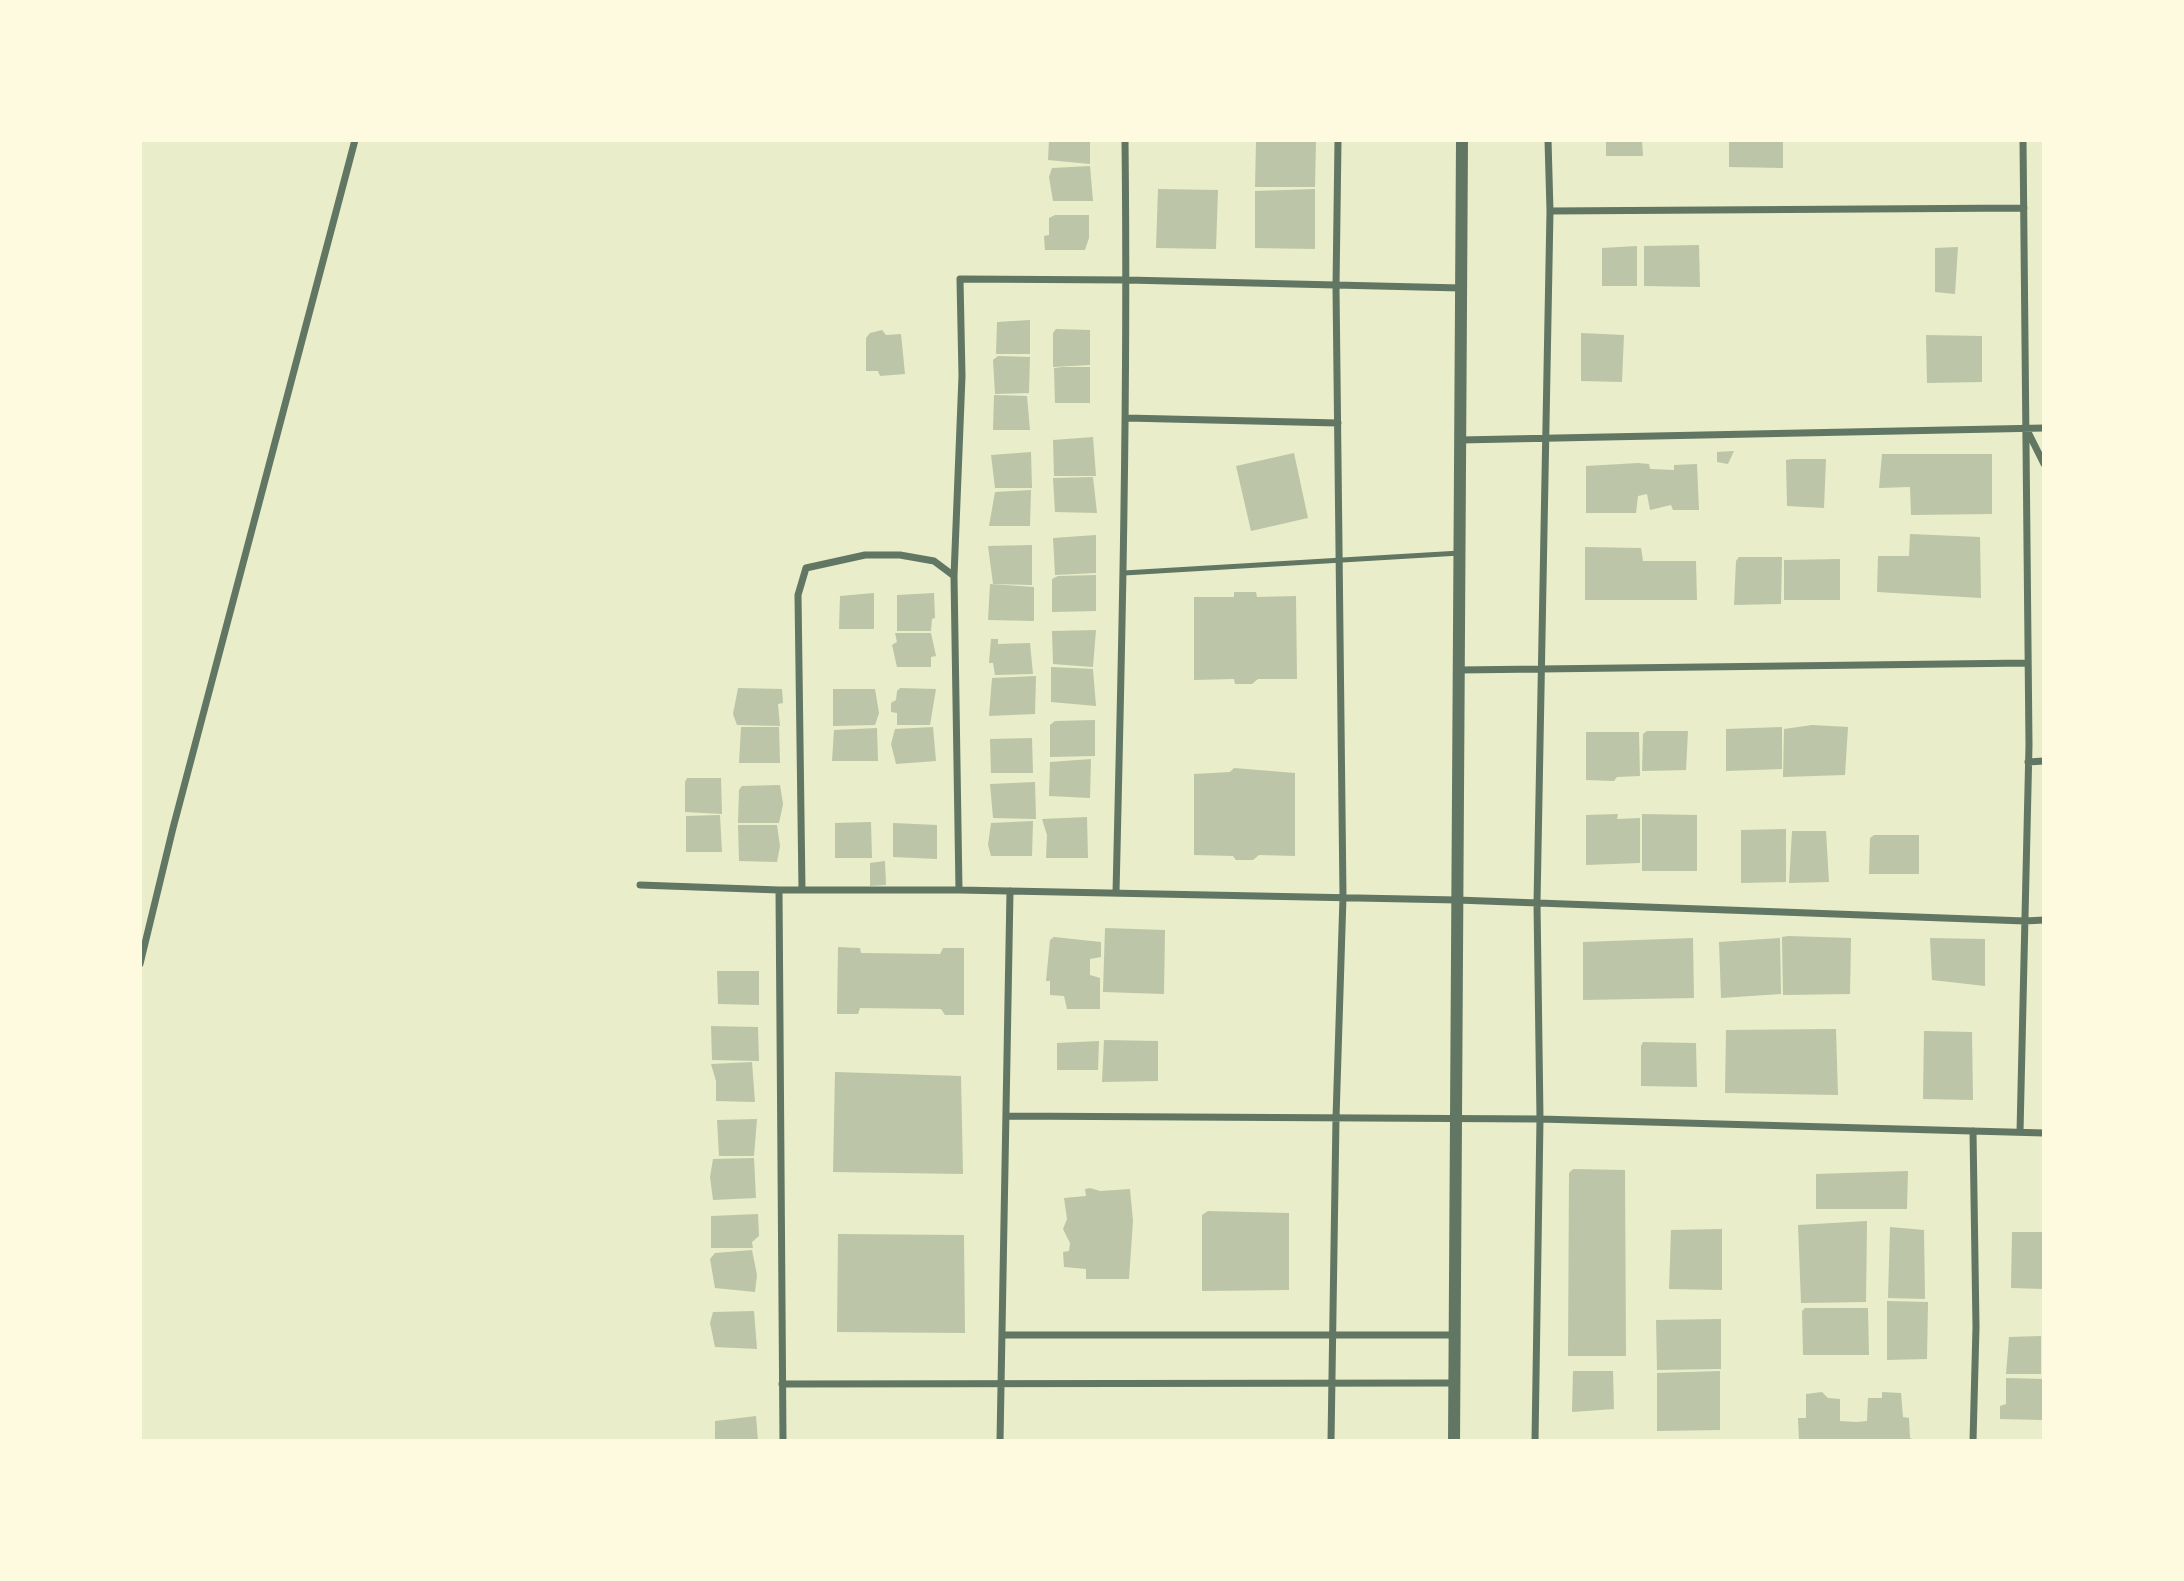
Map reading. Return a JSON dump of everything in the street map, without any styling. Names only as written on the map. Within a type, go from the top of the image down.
[{"type":"street","points":[[140,964],[180,801],[355,140]]},
{"type":"street","points":[[1116,893],[1126,418],[1125,140]]},
{"type":"street","points":[[1331,1441],[1336,1118],[1343,897],[1336,287],[1338,140]]},
{"type":"street","points":[[1454,1441],[1462,140]]},
{"type":"street","points":[[1535,1441],[1540,1119],[1537,903],[1550,211],[1548,140]]},
{"type":"street","points":[[2020,1132],[2028,762],[2024,140]]},
{"type":"street","points":[[1550,211],[2024,208]]},
{"type":"street","points":[[959,890],[954,576],[962,376],[961,279],[1461,288]]},
{"type":"street","points":[[1126,418],[1338,422]]},
{"type":"street","points":[[2026,428],[2044,464]]},
{"type":"street","points":[[1460,440],[2044,428]]},
{"type":"street","points":[[802,890],[798,596],[806,568],[865,555],[900,555],[934,561],[954,576]]},
{"type":"street","points":[[1459,670],[2028,663]]},
{"type":"street","points":[[2028,762],[2044,761]]},
{"type":"street","points":[[640,885],[779,890],[959,890],[1343,897],[2044,920]]},
{"type":"street","points":[[779,890],[783,1441]]},
{"type":"street","points":[[1000,1441],[1010,891]]},
{"type":"street","points":[[1006,1116],[1540,1119],[2044,1133]]},
{"type":"street","points":[[1973,1131],[1976,1327],[1973,1441]]},
{"type":"street","points":[[1002,1335],[1454,1335]]},
{"type":"street","points":[[782,1384],[1454,1383]]},
{"type":"lane","points":[[1124,572],[1460,553]]},
{"type":"building","points":[[1049,140],[1090,140],[1090,164],[1048,160]]},
{"type":"building","points":[[1606,140],[1642,140],[1643,156],[1606,156]]},
{"type":"building","points":[[1729,140],[1783,140],[1783,168],[1729,167]]},
{"type":"building","points":[[1316,141],[1315,187],[1255,187],[1256,142]]},
{"type":"building","points":[[1090,166],[1093,201],[1053,201],[1049,177],[1052,168]]},
{"type":"building","points":[[1158,189],[1218,190],[1216,249],[1156,248]]},
{"type":"building","points":[[1315,189],[1315,249],[1255,248],[1255,191]]},
{"type":"building","points":[[1055,215],[1089,215],[1089,238],[1085,250],[1045,250],[1044,236],[1049,235],[1049,218]]},
{"type":"building","points":[[1699,245],[1700,287],[1644,286],[1644,246]]},
{"type":"building","points":[[1637,246],[1637,286],[1602,286],[1602,248]]},
{"type":"building","points":[[1958,247],[1955,294],[1935,292],[1935,248]]},
{"type":"building","points":[[1030,320],[1030,354],[996,354],[997,322]]},
{"type":"building","points":[[1056,329],[1090,330],[1090,365],[1053,367],[1053,333]]},
{"type":"building","points":[[882,330],[886,335],[901,334],[905,374],[880,376],[878,371],[866,371],[866,338],[870,333]]},
{"type":"building","points":[[1581,333],[1624,335],[1622,382],[1581,381]]},
{"type":"building","points":[[1926,335],[1982,336],[1982,382],[1927,383]]},
{"type":"building","points":[[998,356],[1030,357],[1029,393],[995,394],[993,360]]},
{"type":"building","points":[[1090,367],[1090,403],[1055,403],[1054,368]]},
{"type":"building","points":[[994,395],[1027,396],[1030,430],[993,430]]},
{"type":"building","points":[[1093,437],[1096,476],[1054,476],[1053,440]]},
{"type":"building","points":[[1734,451],[1728,464],[1717,462],[1717,452]]},
{"type":"building","points":[[1031,452],[1032,488],[995,488],[991,455]]},
{"type":"building","points":[[1294,453],[1308,518],[1251,531],[1236,466]]},
{"type":"building","points":[[1882,454],[1992,454],[1992,514],[1911,515],[1910,487],[1879,488]]},
{"type":"building","points":[[1826,459],[1824,508],[1787,506],[1786,460]]},
{"type":"building","points":[[1649,464],[1650,469],[1674,470],[1674,465],[1697,464],[1699,510],[1673,510],[1671,505],[1650,510],[1647,494],[1638,496],[1636,513],[1586,513],[1586,466]]},
{"type":"building","points":[[1093,477],[1097,513],[1055,512],[1053,478]]},
{"type":"building","points":[[1031,490],[1030,526],[989,526],[995,492]]},
{"type":"building","points":[[1910,534],[1980,537],[1981,598],[1877,592],[1878,556],[1909,556]]},
{"type":"building","points":[[1096,535],[1096,573],[1055,575],[1053,538]]},
{"type":"building","points":[[1032,545],[1032,585],[993,584],[988,546]]},
{"type":"building","points":[[1585,547],[1641,548],[1643,561],[1696,561],[1697,600],[1585,600]]},
{"type":"building","points":[[1739,557],[1782,557],[1781,604],[1734,605],[1736,561]]},
{"type":"building","points":[[1840,559],[1840,600],[1784,600],[1784,560]]},
{"type":"building","points":[[1096,575],[1096,611],[1052,612],[1052,579],[1058,576]]},
{"type":"building","points":[[990,584],[1034,587],[1034,621],[988,620]]},
{"type":"building","points":[[1234,592],[1256,592],[1257,597],[1296,596],[1297,679],[1258,679],[1252,684],[1235,684],[1234,679],[1194,680],[1194,597],[1234,597]]},
{"type":"building","points":[[874,593],[874,629],[839,629],[840,596]]},
{"type":"building","points":[[934,593],[935,618],[932,619],[931,631],[897,631],[897,595]]},
{"type":"building","points":[[1096,630],[1093,667],[1053,664],[1052,631]]},
{"type":"building","points":[[895,633],[931,633],[936,656],[931,657],[931,667],[897,667],[892,645],[897,642]]},
{"type":"building","points":[[991,639],[998,639],[998,644],[1030,643],[1033,674],[995,675],[993,663],[989,663]]},
{"type":"building","points":[[1051,667],[1093,669],[1096,706],[1051,702]]},
{"type":"building","points":[[1036,676],[1035,714],[989,716],[992,678]]},
{"type":"building","points":[[738,688],[782,689],[783,703],[778,704],[780,726],[737,725],[733,714]]},
{"type":"building","points":[[900,688],[936,689],[930,725],[897,725],[897,713],[891,712],[891,703],[896,700]]},
{"type":"building","points":[[833,689],[875,689],[879,713],[875,725],[833,726]]},
{"type":"building","points":[[1095,720],[1095,756],[1050,757],[1050,725],[1055,721]]},
{"type":"building","points":[[1812,725],[1848,727],[1845,775],[1783,777],[1784,729]]},
{"type":"building","points":[[741,727],[779,727],[780,763],[739,763]]},
{"type":"building","points":[[933,727],[936,761],[896,764],[891,744],[895,729]]},
{"type":"building","points":[[1782,727],[1782,769],[1726,771],[1726,729]]},
{"type":"building","points":[[877,728],[878,761],[832,761],[834,730]]},
{"type":"building","points":[[1647,731],[1688,731],[1686,770],[1642,771],[1643,734]]},
{"type":"building","points":[[1586,732],[1639,732],[1640,776],[1617,777],[1614,781],[1586,780]]},
{"type":"building","points":[[1032,738],[1033,773],[991,773],[990,739]]},
{"type":"building","points":[[1091,759],[1090,798],[1049,796],[1050,762]]},
{"type":"building","points":[[1234,768],[1295,773],[1295,856],[1259,855],[1253,860],[1236,860],[1233,856],[1194,855],[1194,774],[1230,772]]},
{"type":"building","points":[[687,778],[721,778],[722,814],[685,812]]},
{"type":"building","points":[[1035,782],[1036,819],[993,818],[990,784]]},
{"type":"building","points":[[780,785],[783,804],[779,823],[738,823],[739,790],[742,786]]},
{"type":"building","points":[[1618,814],[1617,819],[1640,818],[1640,863],[1586,865],[1586,815]]},
{"type":"building","points":[[1642,814],[1697,815],[1697,871],[1642,871]]},
{"type":"building","points":[[720,815],[722,852],[686,852],[686,816]]},
{"type":"building","points":[[1087,817],[1088,858],[1046,858],[1047,835],[1042,819]]},
{"type":"building","points":[[1033,821],[1032,856],[991,856],[988,845],[991,823]]},
{"type":"building","points":[[871,822],[872,858],[835,858],[835,823]]},
{"type":"building","points":[[893,823],[937,825],[937,859],[893,857]]},
{"type":"building","points":[[738,825],[777,825],[780,846],[777,862],[739,861]]},
{"type":"building","points":[[1786,829],[1786,882],[1741,883],[1741,830]]},
{"type":"building","points":[[1792,831],[1826,831],[1829,882],[1789,883]]},
{"type":"building","points":[[1874,835],[1919,835],[1919,874],[1869,874],[1870,838]]},
{"type":"building","points":[[885,861],[886,885],[870,886],[870,863]]},
{"type":"building","points":[[1105,928],[1165,930],[1164,994],[1103,992]]},
{"type":"building","points":[[1054,937],[1101,942],[1101,957],[1090,959],[1090,975],[1100,978],[1100,1009],[1067,1009],[1064,996],[1050,995],[1050,981],[1046,981],[1050,940]]},
{"type":"building","points":[[1782,937],[1851,938],[1850,994],[1783,995]]},
{"type":"building","points":[[1693,938],[1694,998],[1583,1000],[1583,942]]},
{"type":"building","points":[[1780,938],[1781,994],[1721,998],[1719,942]]},
{"type":"building","points":[[1930,938],[1985,939],[1985,986],[1932,980]]},
{"type":"building","points":[[838,947],[860,948],[861,953],[940,954],[943,948],[964,948],[964,1015],[945,1015],[941,1009],[860,1008],[858,1014],[837,1014]]},
{"type":"building","points":[[717,971],[759,971],[759,1005],[718,1004]]},
{"type":"building","points":[[711,1026],[758,1027],[759,1061],[712,1060]]},
{"type":"building","points":[[1836,1029],[1838,1095],[1725,1093],[1726,1030]]},
{"type":"building","points":[[1924,1031],[1972,1032],[1973,1100],[1923,1099]]},
{"type":"building","points":[[1104,1040],[1158,1041],[1158,1081],[1102,1082]]},
{"type":"building","points":[[1099,1041],[1098,1070],[1057,1070],[1057,1043]]},
{"type":"building","points":[[1643,1042],[1696,1043],[1697,1087],[1641,1086]]},
{"type":"building","points":[[752,1062],[755,1102],[716,1101],[716,1081],[711,1064]]},
{"type":"building","points":[[835,1072],[961,1076],[963,1174],[833,1172]]},
{"type":"building","points":[[757,1119],[754,1156],[719,1156],[717,1120]]},
{"type":"building","points":[[754,1158],[756,1198],[713,1200],[710,1177],[713,1159]]},
{"type":"building","points":[[1573,1169],[1625,1170],[1626,1356],[1568,1356],[1569,1173]]},
{"type":"building","points":[[1908,1171],[1907,1209],[1816,1209],[1816,1174]]},
{"type":"building","points":[[1085,1189],[1100,1191],[1130,1189],[1133,1221],[1129,1279],[1086,1279],[1086,1269],[1064,1267],[1063,1252],[1069,1251],[1070,1243],[1063,1229],[1067,1219],[1064,1198],[1086,1196]]},
{"type":"building","points":[[1208,1211],[1289,1213],[1289,1290],[1202,1291],[1202,1215]]},
{"type":"building","points":[[758,1214],[759,1236],[752,1242],[753,1248],[711,1248],[711,1216]]},
{"type":"building","points":[[1867,1221],[1866,1302],[1801,1303],[1798,1225]]},
{"type":"building","points":[[1890,1227],[1924,1230],[1925,1299],[1888,1298]]},
{"type":"building","points":[[1722,1229],[1722,1290],[1669,1289],[1671,1230]]},
{"type":"building","points":[[2012,1232],[2044,1232],[2044,1289],[2011,1288]]},
{"type":"building","points":[[838,1234],[964,1235],[965,1333],[837,1332]]},
{"type":"building","points":[[752,1250],[757,1275],[755,1292],[715,1288],[710,1259],[715,1253]]},
{"type":"building","points":[[1887,1301],[1928,1302],[1927,1359],[1887,1360]]},
{"type":"building","points":[[1805,1308],[1868,1308],[1869,1355],[1803,1355],[1802,1311]]},
{"type":"building","points":[[754,1311],[757,1349],[715,1347],[710,1323],[713,1312]]},
{"type":"building","points":[[1721,1319],[1721,1369],[1657,1370],[1656,1320]]},
{"type":"building","points":[[2041,1336],[2041,1374],[2006,1374],[2009,1337]]},
{"type":"building","points":[[1573,1371],[1613,1371],[1614,1409],[1572,1412]]},
{"type":"building","points":[[1720,1371],[1720,1430],[1657,1431],[1657,1373]]},
{"type":"building","points":[[2006,1378],[2043,1379],[2042,1420],[2000,1419],[2000,1406],[2006,1404]]},
{"type":"building","points":[[1822,1392],[1828,1398],[1840,1399],[1840,1421],[1856,1422],[1867,1421],[1868,1398],[1882,1398],[1882,1392],[1901,1393],[1903,1417],[1909,1418],[1910,1438],[1917,1441],[1799,1441],[1798,1418],[1806,1418],[1806,1394]]},
{"type":"building","points":[[756,1416],[758,1441],[715,1441],[715,1421]]}]
